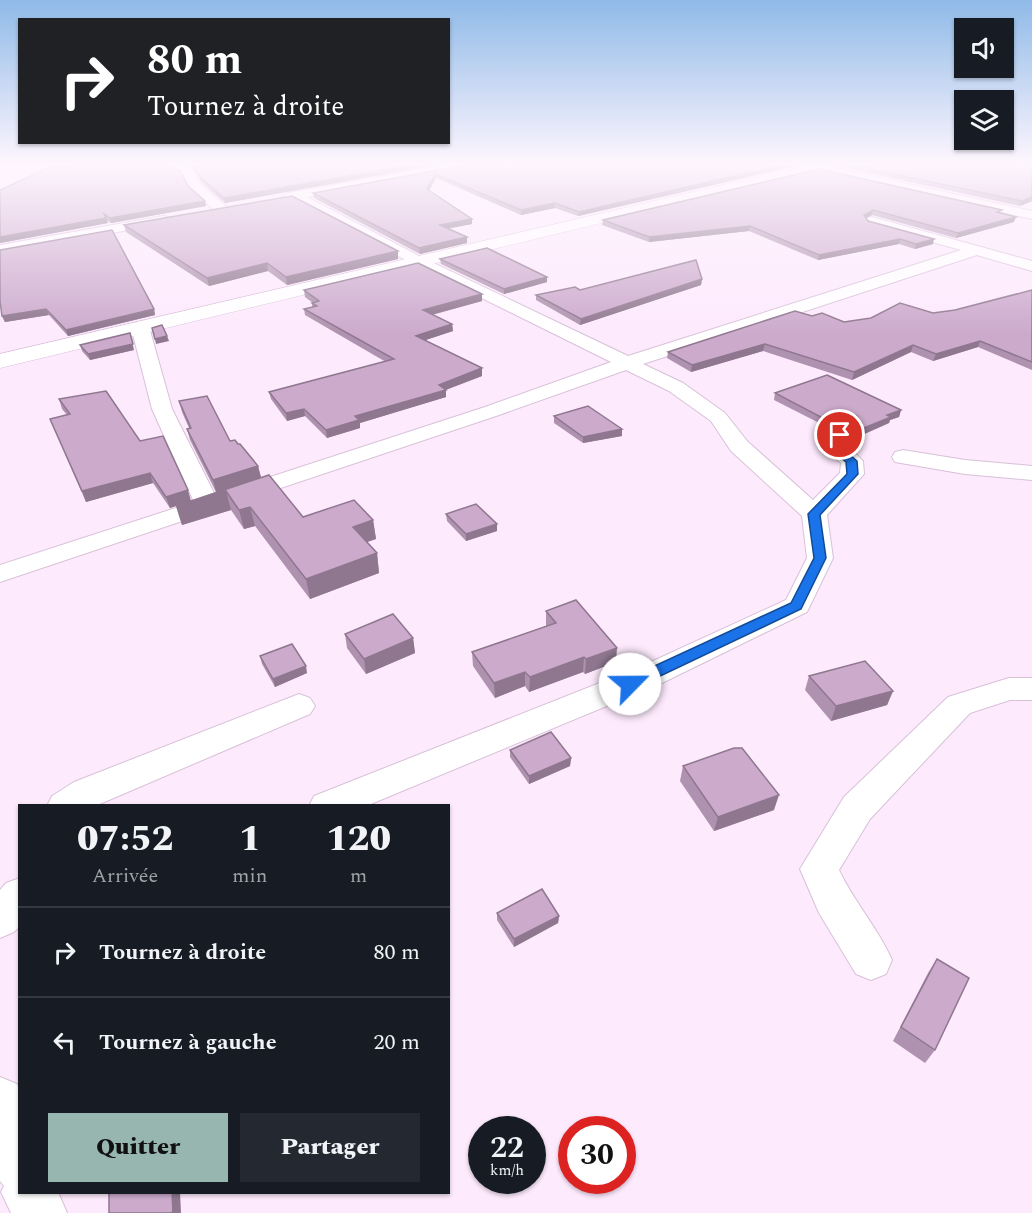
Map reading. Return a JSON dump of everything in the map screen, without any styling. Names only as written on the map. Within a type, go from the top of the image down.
[{"type":"main road","points":[[0,360],[590,221]]},
{"type":"street","points":[[0,249],[157,221]]},
{"type":"street","points":[[332,804],[651,675],[797,606],[820,558],[814,514],[739,446],[718,417],[676,387],[627,365],[342,221]]},
{"type":"street","points":[[874,221],[1032,266]]},
{"type":"street","points":[[0,574],[627,365],[683,344],[974,251]]},
{"type":"street","points":[[140,327],[162,409],[208,506]]},
{"type":"street","points":[[814,514],[852,474],[852,461],[837,449],[835,440],[847,429]]},
{"type":"street","points":[[903,457],[965,467],[1032,473]]},
{"type":"street","points":[[871,960],[833,900],[819,869],[857,808],[959,705],[1009,689],[1032,689]]},
{"type":"street","points":[[68,804],[87,792],[299,706]]},
{"type":"street","points":[[0,919],[18,898]]},
{"type":"street","points":[[0,1101],[18,1161]]},
{"type":"street","points":[[28,1194],[41,1213]]},
{"type":"building","points":[[0,221],[91,221],[0,237]]},
{"type":"building","points":[[149,221],[339,221],[398,251],[286,277],[267,263],[207,278],[124,225]]},
{"type":"building","points":[[366,221],[463,221],[440,225],[467,237],[419,248]]},
{"type":"building","points":[[605,221],[868,221],[934,239],[916,244],[900,239],[819,255],[750,226],[649,237]]},
{"type":"building","points":[[912,221],[1003,221],[958,233]]},
{"type":"building","points":[[112,230],[154,309],[66,330],[46,309],[2,316],[0,250]]},
{"type":"building","points":[[487,248],[547,277],[504,289],[440,259]]},
{"type":"building","points":[[696,260],[702,279],[581,319],[536,295],[575,287],[580,290]]},
{"type":"building","points":[[418,263],[482,294],[423,310],[452,324],[416,336],[482,368],[439,385],[446,390],[355,416],[359,420],[326,430],[304,409],[286,413],[269,392],[394,359],[304,309],[317,306],[312,303],[319,301],[304,290]]},
{"type":"building","points":[[1032,290],[1032,362],[980,341],[936,354],[913,345],[854,372],[765,344],[692,365],[668,352],[795,311],[812,316],[822,313],[844,322],[871,318],[900,303],[933,313],[955,310]]},
{"type":"building","points":[[162,325],[167,336],[155,339],[152,328]]},
{"type":"building","points":[[130,333],[133,344],[88,354],[80,345]]},
{"type":"building","points":[[827,375],[901,410],[887,415],[891,417],[854,432],[862,424],[857,416],[842,417],[832,423],[775,393]]},
{"type":"building","points":[[106,391],[140,441],[163,436],[188,490],[166,497],[150,473],[82,491],[50,419],[70,414],[59,399]]},
{"type":"building","points":[[207,396],[230,441],[235,440],[240,444],[258,466],[213,480],[187,429],[191,428],[179,401]]},
{"type":"building","points":[[588,406],[622,429],[583,437],[554,416]]},
{"type":"building","points":[[269,475],[303,517],[354,500],[373,520],[353,527],[377,553],[306,579],[250,507],[239,510],[226,491],[176,506]]},
{"type":"building","points":[[476,504],[497,524],[466,534],[446,514]]},
{"type":"building","points":[[576,600],[617,648],[586,659],[584,657],[530,677],[525,672],[494,683],[472,652],[556,623],[546,611]]},
{"type":"building","points":[[393,614],[413,638],[364,659],[345,634]]},
{"type":"building","points":[[292,644],[306,666],[273,679],[260,656]]},
{"type":"building","points":[[865,661],[893,691],[836,706],[809,676]]},
{"type":"building","points":[[551,732],[571,758],[529,776],[510,750]]},
{"type":"building","points":[[734,748],[742,748],[779,795],[718,817],[683,766]]},
{"type":"building","points":[[542,889],[559,916],[514,939],[497,913]]},
{"type":"building","points":[[937,959],[969,978],[935,1050],[901,1027]]},
{"type":"building","points":[[109,1194],[172,1194],[173,1212],[170,1213],[109,1213]]},
{"type":"route","points":[[630,684],[797,606],[820,558],[814,514],[852,474],[852,461],[837,449],[835,440],[840,435]]}]
